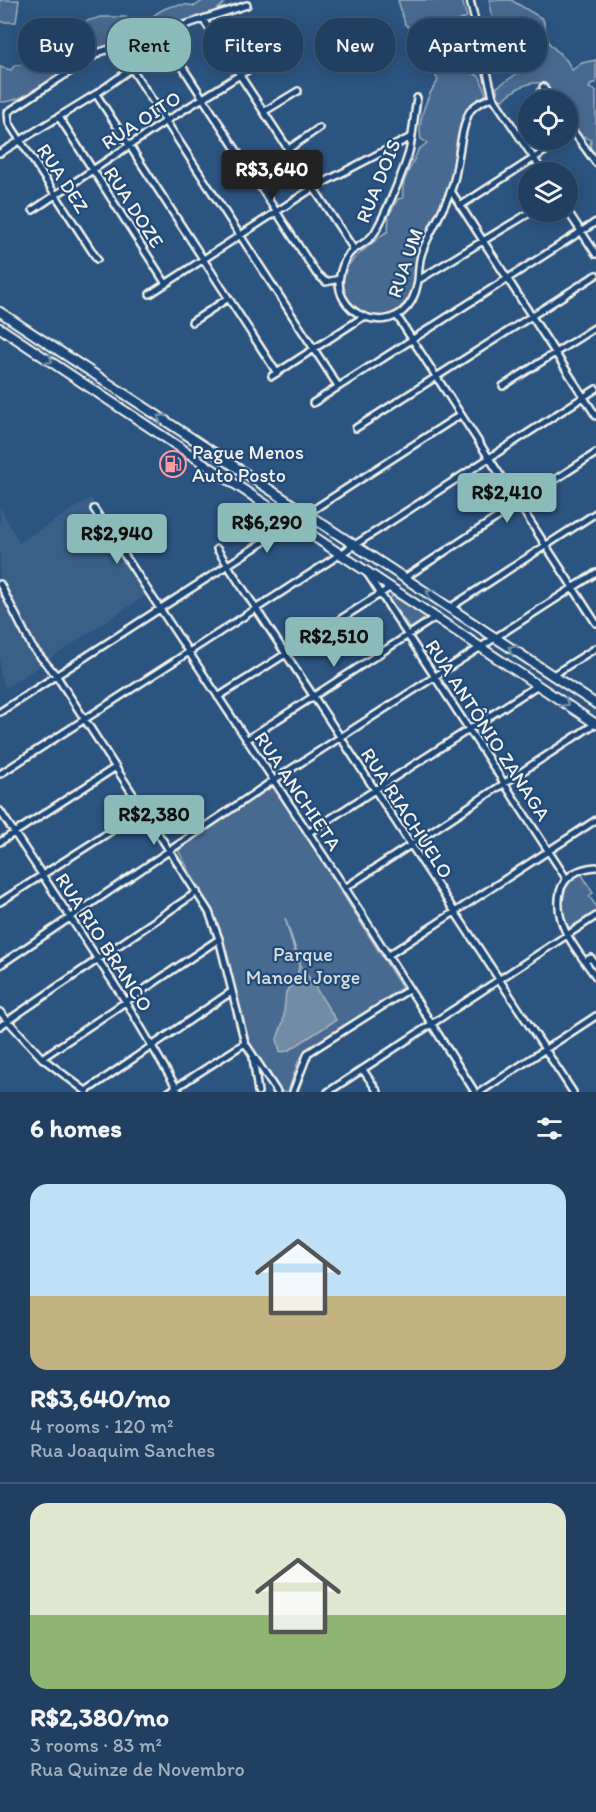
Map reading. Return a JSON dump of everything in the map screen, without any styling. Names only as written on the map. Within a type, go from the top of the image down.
[{"type":"main road","points":[[0,312],[596,704]]},
{"type":"main road","points":[[4,330],[14,328],[16,322]]},
{"type":"main road","points":[[4,330],[596,723]]},
{"type":"main road","points":[[177,446],[186,441],[196,441]]},
{"type":"street","points":[[477,0],[470,3],[492,96],[537,162]]},
{"type":"street","points":[[206,18],[247,4]]},
{"type":"street","points":[[191,23],[203,19]]},
{"type":"street","name":"RUA DEZ","points":[[97,259],[9,123],[8,112],[92,55],[107,50]]},
{"type":"street","points":[[0,153],[96,94],[127,72]]},
{"type":"street","points":[[133,72],[338,386]]},
{"type":"street","points":[[96,94],[275,374],[366,318],[352,310],[345,302],[339,279],[326,282],[321,279],[186,72]]},
{"type":"street","points":[[239,72],[353,248]]},
{"type":"street","name":"RUA OITO","points":[[33,210],[129,145],[246,72]]},
{"type":"street","points":[[265,111],[298,91]]},
{"type":"street","name":"RUA UM","points":[[366,318],[387,320],[397,316],[412,300],[420,279],[422,252],[451,191],[468,114],[478,104],[492,96]]},
{"type":"street","name":"RUA DOIS","points":[[339,279],[345,259],[353,248],[368,240],[375,233],[406,159],[417,98]]},
{"type":"street","name":"RUA DOZE","points":[[59,117],[165,284]]},
{"type":"street","points":[[290,148],[319,128]]},
{"type":"street","points":[[150,294],[313,188],[411,137]]},
{"type":"street","points":[[578,143],[596,163]]},
{"type":"street","points":[[460,206],[546,150]]},
{"type":"street","points":[[451,191],[596,416]]},
{"type":"street","points":[[420,279],[518,220]]},
{"type":"street","points":[[574,222],[596,254]]},
{"type":"street","points":[[313,403],[596,222]]},
{"type":"street","points":[[356,428],[596,275]]},
{"type":"street","points":[[192,322],[227,299]]},
{"type":"street","points":[[397,316],[596,623]]},
{"type":"street","points":[[503,386],[596,327]]},
{"type":"street","points":[[0,774],[596,389]]},
{"type":"street","points":[[0,712],[460,415]]},
{"type":"street","points":[[406,577],[596,453]]},
{"type":"street","name":"RUA ANCHIETA","points":[[94,509],[345,888],[475,1092]]},
{"type":"street","points":[[451,607],[596,513]]},
{"type":"street","name":"RUA RIACHUELO","points":[[217,549],[573,1092]]},
{"type":"street","name":"RUA ANTÔNIO ZANAGA","points":[[364,569],[566,878]]},
{"type":"street","points":[[0,964],[274,780],[596,573]]},
{"type":"street","points":[[0,584],[32,647],[56,675],[209,912],[219,939],[245,1043],[277,1092]]},
{"type":"street","points":[[218,697],[391,587]]},
{"type":"street","points":[[246,740],[436,617]]},
{"type":"street","points":[[553,675],[596,648]]},
{"type":"street","points":[[308,833],[538,685]]},
{"type":"street","points":[[345,888],[411,847],[596,723]]},
{"type":"street","points":[[0,843],[116,767]]},
{"type":"street","points":[[0,902],[144,810]]},
{"type":"street","name":"RUA RIO BRANCO","points":[[0,811],[126,1002],[177,1090]]},
{"type":"street","points":[[387,956],[596,820]]},
{"type":"street","points":[[596,867],[579,871],[566,878],[561,886],[558,911],[567,935],[596,965]]},
{"type":"street","points":[[0,1026],[197,892]]},
{"type":"street","points":[[328,1092],[596,916]]},
{"type":"street","points":[[42,1058],[219,939]]},
{"type":"street","points":[[591,958],[596,977]]},
{"type":"street","points":[[293,1092],[308,1053],[408,990]]},
{"type":"street","points":[[0,1012],[42,1058],[87,1092],[231,992]]},
{"type":"street","points":[[480,1092],[596,1016]]},
{"type":"street","points":[[169,1092],[177,1090],[245,1043]]},
{"type":"street","points":[[253,1056],[258,1092]]},
{"type":"street","points":[[363,1070],[378,1092]]},
{"type":"shaded area","points":[[91,498],[152,591],[6,688],[0,675],[0,506],[19,543]]},
{"type":"shaded area","points":[[285,918],[301,965],[336,1020],[288,1051],[280,1052],[277,1039],[283,1022],[286,992],[297,976],[299,966]]},
{"type":"green space","points":[[0,0],[19,0],[16,22],[0,22]]},
{"type":"green space","points":[[204,0],[226,0],[221,7],[207,15],[191,19],[151,18],[166,8],[195,6]]},
{"type":"green space","points":[[398,0],[462,0],[467,17],[407,18],[407,26]]},
{"type":"green space","points":[[490,0],[511,0],[541,18],[493,18]]},
{"type":"green space","points":[[101,17],[127,18],[107,18],[107,47],[95,51],[95,19]]},
{"type":"green space","points":[[547,35],[549,43],[567,61],[572,70],[582,63],[596,60],[596,83],[592,83],[589,88],[596,91],[596,159],[590,150],[591,140],[578,134],[578,90],[547,90],[548,85],[536,83],[512,92],[503,100],[498,98],[497,87],[517,72],[547,72]]},
{"type":"green space","points":[[18,65],[18,72],[60,72],[22,97],[0,102],[0,67],[11,70]]},
{"type":"green space","points":[[434,72],[472,72],[480,77],[486,94],[467,115],[455,173],[445,193],[443,211],[425,241],[419,272],[408,300],[393,314],[381,316],[358,313],[344,292],[341,283],[342,276],[352,261],[388,231],[389,215],[398,199],[403,198],[403,185],[418,150],[427,143],[421,139],[420,124],[430,93],[438,81]]},
{"type":"green space","points":[[393,596],[427,617],[411,629],[388,599]]},
{"type":"green space","name":"Parque Manoel Jorge","points":[[274,785],[402,988],[307,1050],[298,1062],[288,1092],[282,1092],[247,1039],[222,940],[211,910],[178,850]]},
{"type":"green space","points":[[581,873],[593,893],[589,896],[596,906],[596,912],[570,928],[563,921],[561,906],[563,894],[569,883]]},
{"type":"place","name":"Pague Menos Auto Posto","points":[[173,464]]}]
